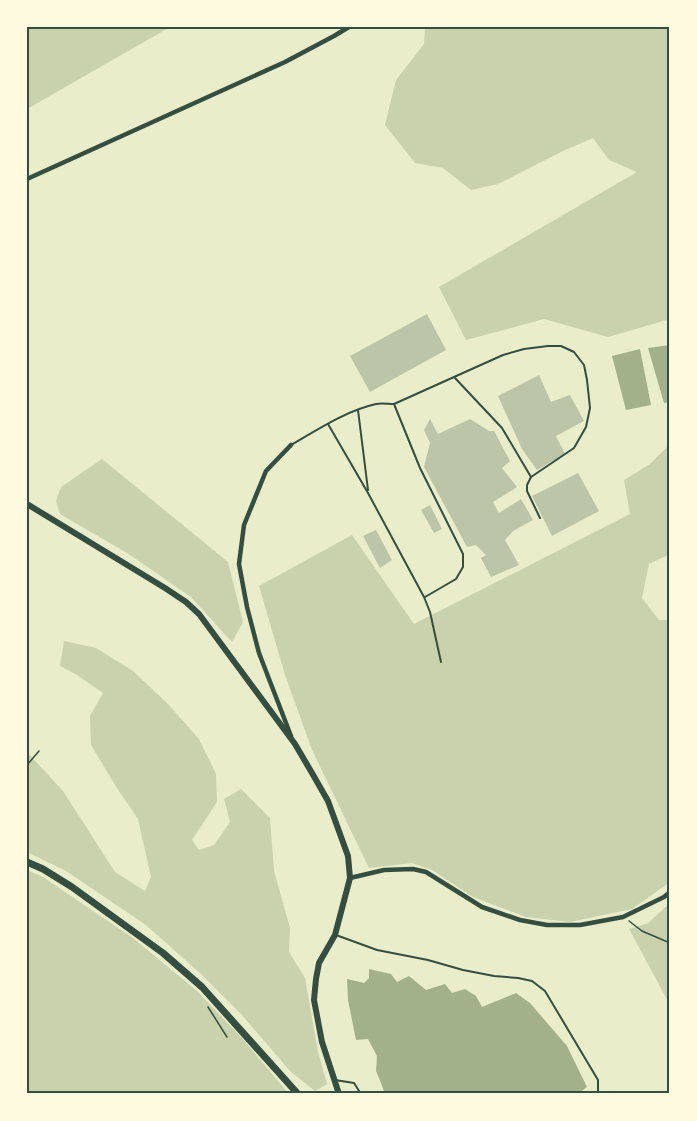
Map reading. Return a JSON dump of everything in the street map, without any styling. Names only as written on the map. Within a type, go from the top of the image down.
[{"type":"main road","points":[[27,862],[72,887],[163,953],[202,987],[298,1094]]},
{"type":"street","points":[[27,179],[285,62],[349,27]]},
{"type":"street","points":[[291,445],[266,471],[244,525],[239,564],[247,608],[259,653],[295,744]]},
{"type":"street","points":[[27,504],[165,588],[199,614],[295,744],[328,801],[348,856],[350,878],[335,935],[319,963],[314,1000],[322,1042],[339,1094]]},
{"type":"street","points":[[350,878],[384,870],[413,868],[426,872],[482,907],[520,920],[547,925],[580,925],[623,917],[670,892]]},
{"type":"lane","points":[[291,445],[357,410],[378,404],[394,404],[503,355],[524,349],[561,346],[574,352],[584,364],[590,408],[586,427],[574,448],[531,477],[526,484],[540,518]]},
{"type":"lane","points":[[454,378],[502,428],[531,477]]},
{"type":"lane","points":[[394,404],[420,468],[463,554],[463,567],[456,579],[424,597]]},
{"type":"lane","points":[[357,410],[368,493]]},
{"type":"lane","points":[[328,424],[424,597],[430,612],[441,662]]},
{"type":"lane","points":[[335,935],[377,950],[429,960],[463,970],[532,981],[545,991],[598,1080],[597,1094]]},
{"type":"lane","points":[[335,1080],[354,1083],[361,1094]]},
{"type":"path","points":[[27,765],[39,751]]},
{"type":"path","points":[[623,917],[642,931],[670,944]]},
{"type":"path","points":[[205,1002],[227,1037]]},
{"type":"shaded area","points":[[27,27],[170,27],[27,109]]},
{"type":"shaded area","points":[[425,27],[670,27],[670,319],[608,337],[544,319],[466,340],[439,287],[637,172],[609,160],[593,138],[498,184],[471,190],[443,168],[415,163],[385,125],[396,80],[424,44]]},
{"type":"shaded area","points":[[670,345],[670,402],[664,403],[648,348]]},
{"type":"shaded area","points":[[640,349],[651,405],[626,410],[612,356]]},
{"type":"shaded area","points":[[670,444],[670,554],[649,564],[642,598],[659,620],[670,620],[670,882],[632,909],[570,922],[526,917],[473,897],[432,870],[412,863],[369,868],[312,750],[285,675],[259,586],[352,535],[414,624],[630,514],[624,480],[650,464]]},
{"type":"shaded area","points":[[102,459],[228,562],[243,622],[232,642],[191,597],[127,553],[60,514],[56,501],[61,487]]},
{"type":"shaded area","points":[[64,641],[96,648],[133,671],[168,704],[199,739],[216,774],[217,802],[192,840],[199,850],[214,845],[230,822],[224,799],[241,789],[270,818],[274,871],[290,928],[289,952],[305,978],[318,1052],[327,1084],[315,1091],[290,1071],[241,1014],[202,975],[146,925],[66,871],[27,852],[27,752],[63,791],[115,872],[145,891],[151,877],[138,819],[91,745],[90,716],[103,693],[60,666]]},
{"type":"shaded area","points":[[27,870],[43,877],[133,938],[197,991],[241,1037],[289,1094],[27,1094]]},
{"type":"shaded area","points":[[670,903],[670,1005],[629,929],[648,923]]},
{"type":"shaded area","points":[[369,969],[391,974],[397,982],[409,976],[426,990],[445,984],[452,993],[465,989],[476,996],[482,1007],[516,993],[530,1003],[567,1046],[587,1087],[578,1094],[385,1094],[376,1071],[377,1056],[368,1039],[356,1040],[348,1000],[347,979],[364,983],[369,978]]},
{"type":"building","points":[[427,314],[446,350],[370,392],[350,356]]},
{"type":"building","points":[[539,375],[551,402],[570,395],[584,421],[556,436],[565,454],[537,470],[522,449],[498,396]]},
{"type":"building","points":[[430,419],[438,434],[470,419],[489,431],[494,431],[510,461],[502,468],[517,487],[493,502],[499,513],[521,499],[533,520],[513,531],[505,540],[519,565],[491,577],[481,558],[486,555],[476,545],[467,547],[424,467],[430,443],[424,430]]},
{"type":"building","points":[[578,473],[599,511],[552,536],[532,496]]},
{"type":"building","points":[[430,505],[442,529],[434,533],[421,510]]},
{"type":"building","points":[[376,530],[392,560],[380,568],[363,536]]}]
